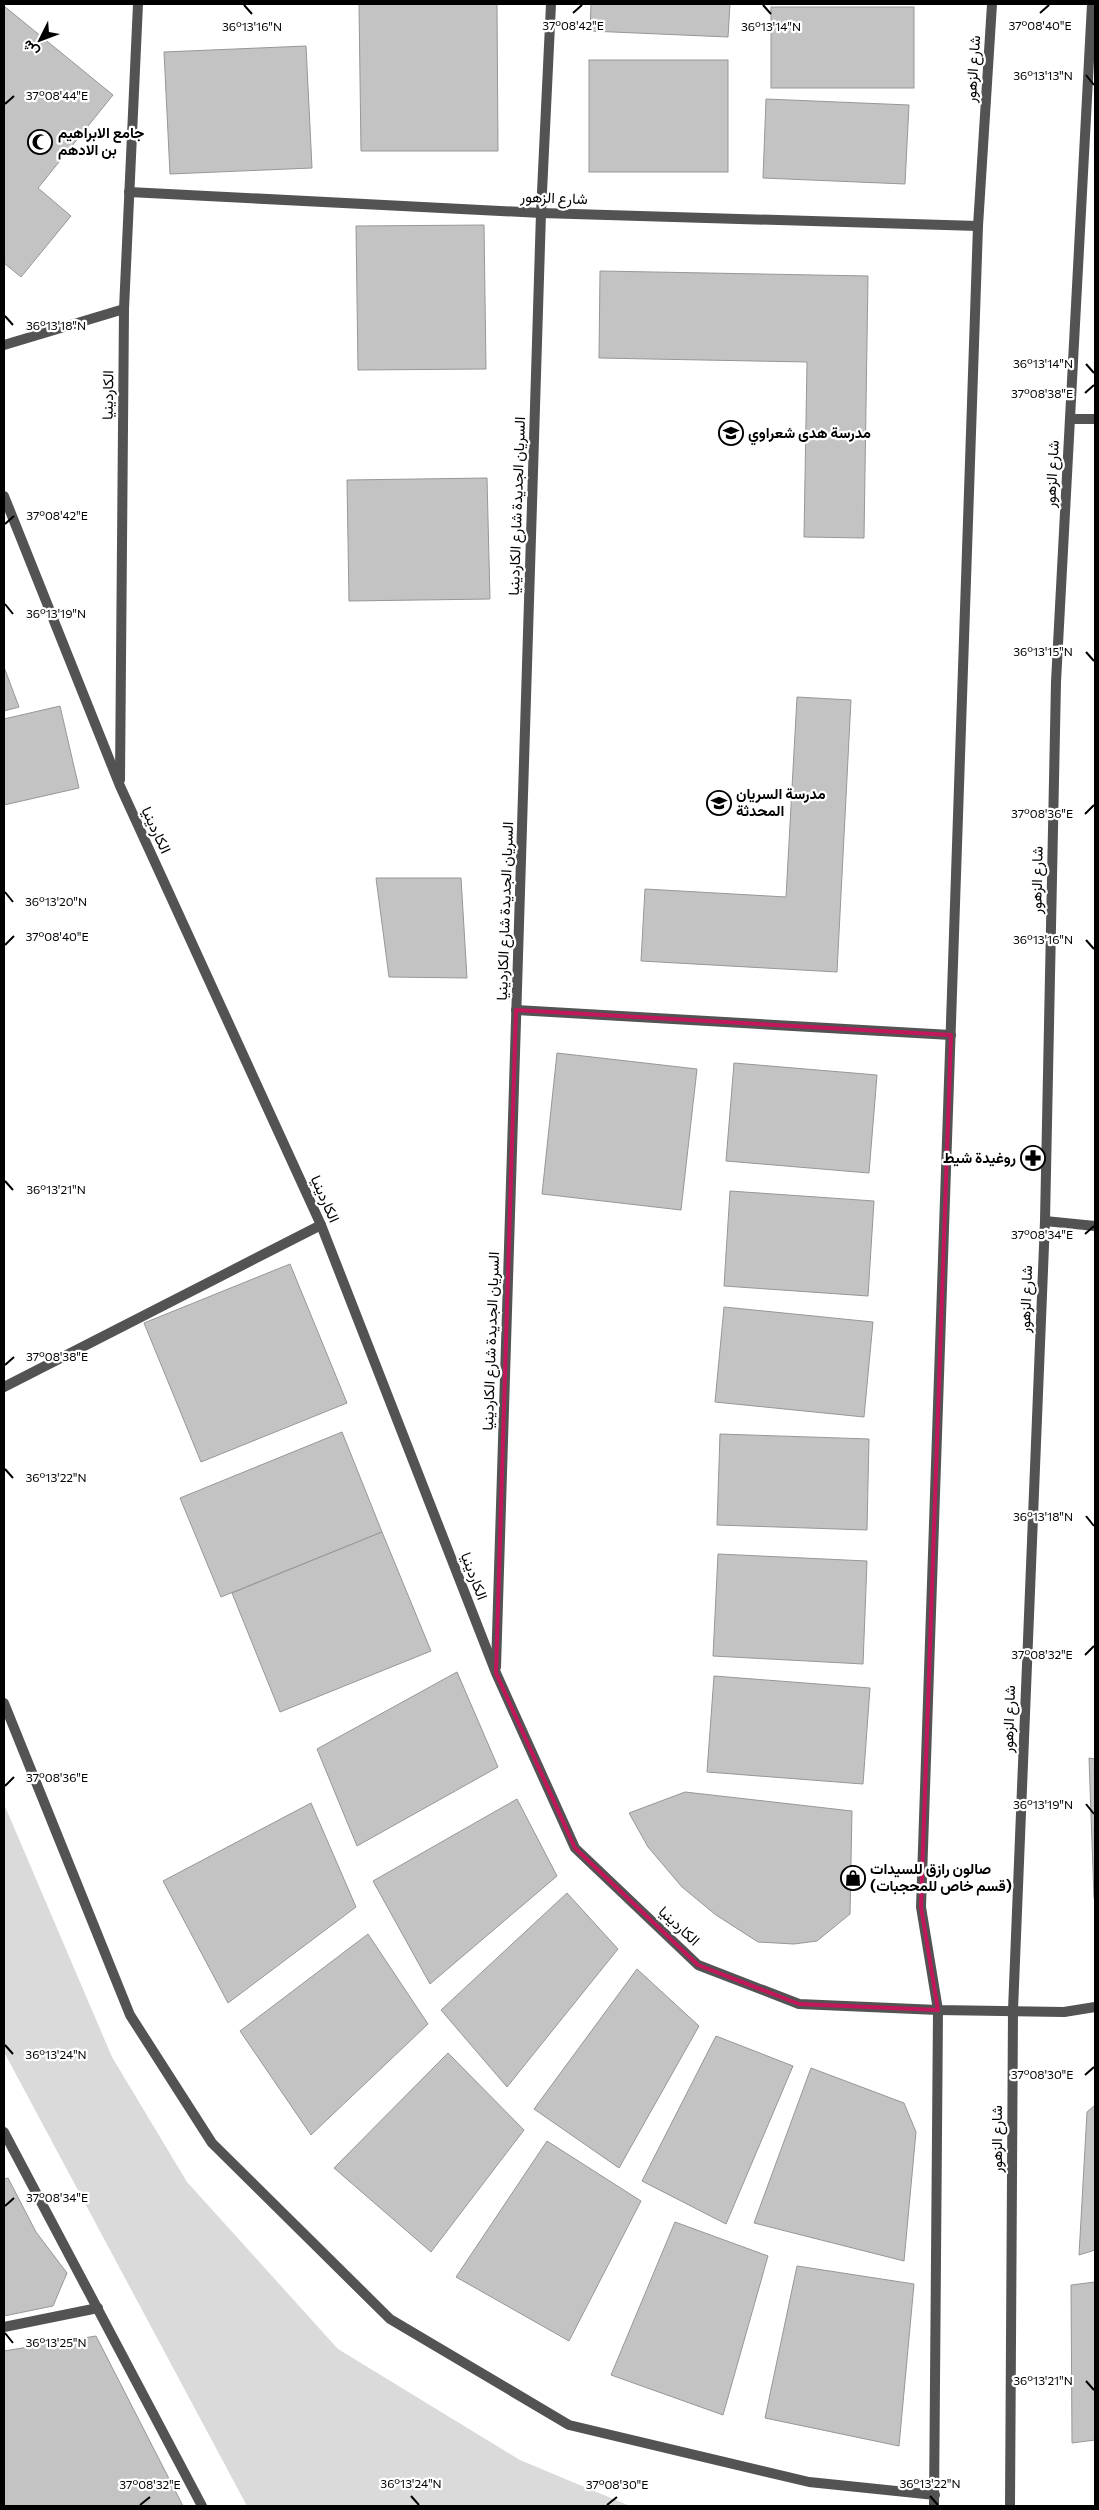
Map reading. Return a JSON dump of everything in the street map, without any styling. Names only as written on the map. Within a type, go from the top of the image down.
[{"type":"street","name":"الكاردينيا","points":[[120,786],[124,309],[138,4]]},
{"type":"street","name":"السريان الجديدة شارع الكاردينيا","points":[[496,1673],[541,213],[551,4]]},
{"type":"street","name":"شارع الزهور","points":[[934,2506],[938,2010],[921,1907],[978,226],[992,4]]},
{"type":"street","name":"شارع الزهور","points":[[1010,2506],[1013,2010],[1044,1221],[1056,682],[1092,4]]},
{"type":"street","name":"شارع الزهور","points":[[129,192],[541,213],[978,226]]},
{"type":"street","points":[[4,345],[124,309]]},
{"type":"street","points":[[1070,419],[1095,419]]},
{"type":"street","name":"الكاردينيا","points":[[4,496],[120,786],[320,1225],[496,1673],[575,1848],[698,1964],[799,2004],[938,2010],[1064,2012],[1095,2007]]},
{"type":"street","name":"السريان الجديدة شارع الكاردينيا","points":[[516,1010],[951,1035]]},
{"type":"street","points":[[1044,1221],[1095,1226]]},
{"type":"street","points":[[4,1387],[320,1225]]},
{"type":"street","points":[[4,1703],[130,2015],[212,2143],[390,2319],[569,2425],[809,2482],[935,2495]]},
{"type":"street","points":[[4,2132],[9,2152],[98,2308],[202,2506]]},
{"type":"street","points":[[4,2327],[98,2308]]},
{"type":"highlighted area","points":[[516,1010],[951,1035],[921,1907],[938,2010],[799,2004],[698,1965],[575,1848],[496,1673]]},
{"type":"shaded area","points":[[4,1804],[112,2057],[187,2182],[338,2349],[520,2460],[630,2506],[247,2506],[4,2052]]},
{"type":"building","points":[[359,4],[497,4],[498,151],[361,151]]},
{"type":"building","points":[[591,4],[730,4],[728,37],[590,31]]},
{"type":"building","name":"جامع الابراهيم بن الادهم","points":[[4,6],[113,95],[38,188],[71,216],[21,277],[4,263]]},
{"type":"building","points":[[771,7],[914,7],[914,88],[771,88]]},
{"type":"building","points":[[306,46],[312,168],[170,174],[164,52]]},
{"type":"building","points":[[589,60],[728,60],[728,172],[589,172]]},
{"type":"building","points":[[766,99],[909,105],[905,184],[763,178]]},
{"type":"building","points":[[484,225],[486,369],[358,370],[356,226]]},
{"type":"building","points":[[600,271],[868,276],[864,538],[804,537],[807,362],[599,358]]},
{"type":"building","points":[[487,478],[490,599],[349,601],[347,480]]},
{"type":"building","points":[[4,667],[19,707],[4,711]]},
{"type":"building","points":[[797,697],[851,700],[837,972],[641,961],[645,889],[786,897]]},
{"type":"building","points":[[60,706],[79,788],[4,805],[4,719]]},
{"type":"building","points":[[376,878],[461,878],[467,978],[389,977]]},
{"type":"building","points":[[557,1053],[697,1069],[681,1210],[542,1194]]},
{"type":"building","points":[[734,1063],[877,1075],[869,1173],[726,1161]]},
{"type":"building","points":[[730,1191],[874,1201],[868,1296],[724,1286]]},
{"type":"building","points":[[290,1264],[347,1403],[201,1462],[144,1323]]},
{"type":"building","points":[[724,1307],[873,1322],[864,1417],[715,1402]]},
{"type":"building","points":[[342,1432],[382,1532],[221,1597],[180,1498]]},
{"type":"building","points":[[720,1434],[869,1439],[867,1530],[717,1525]]},
{"type":"building","points":[[382,1532],[431,1651],[280,1712],[232,1593]]},
{"type":"building","points":[[718,1554],[867,1561],[863,1664],[713,1656]]},
{"type":"building","points":[[457,1672],[498,1767],[357,1846],[317,1749]]},
{"type":"building","points":[[714,1676],[870,1688],[863,1784],[707,1772]]},
{"type":"building","points":[[1089,1758],[1095,1759],[1095,1901],[1094,1898]]},
{"type":"building","points":[[685,1792],[852,1811],[850,1914],[817,1941],[794,1944],[758,1942],[716,1915],[682,1887],[648,1847],[629,1813]]},
{"type":"building","points":[[517,1799],[557,1876],[430,1984],[373,1881]]},
{"type":"building","points":[[311,1803],[356,1907],[228,2003],[163,1881]]},
{"type":"building","points":[[567,1893],[618,1949],[507,2087],[441,2010]]},
{"type":"building","points":[[368,1934],[428,2024],[311,2135],[240,2031]]},
{"type":"building","points":[[637,1969],[699,2026],[619,2168],[534,2109]]},
{"type":"building","points":[[716,2036],[793,2066],[726,2224],[642,2181]]},
{"type":"building","points":[[448,2053],[524,2130],[431,2252],[334,2168]]},
{"type":"building","points":[[811,2068],[904,2103],[916,2132],[904,2261],[754,2223]]},
{"type":"building","points":[[1095,2105],[1095,2250],[1079,2255],[1087,2112]]},
{"type":"building","points":[[547,2141],[641,2201],[569,2341],[456,2277]]},
{"type":"building","points":[[8,2178],[36,2232],[67,2273],[53,2306],[4,2316],[4,2179]]},
{"type":"building","points":[[675,2222],[768,2256],[723,2415],[611,2375]]},
{"type":"building","points":[[797,2266],[914,2284],[899,2446],[765,2418]]},
{"type":"building","points":[[1095,2282],[1095,2440],[1072,2443],[1071,2285]]},
{"type":"building","points":[[96,2336],[183,2506],[4,2506],[4,2351]]},
{"type":"place","name":"جامع الابراهيم بن الادهم","points":[[40,142]]},
{"type":"place","name":"مدرسة هدى شعراوي","points":[[731,433]]},
{"type":"place","name":"مدرسة السريان المحدثة","points":[[719,803]]},
{"type":"place","name":"روغيدة شيط","points":[[1033,1158]]},
{"type":"place","name":"صالون رازق للسيدات (قسم خاص للمحجبات)","points":[[853,1878]]}]
